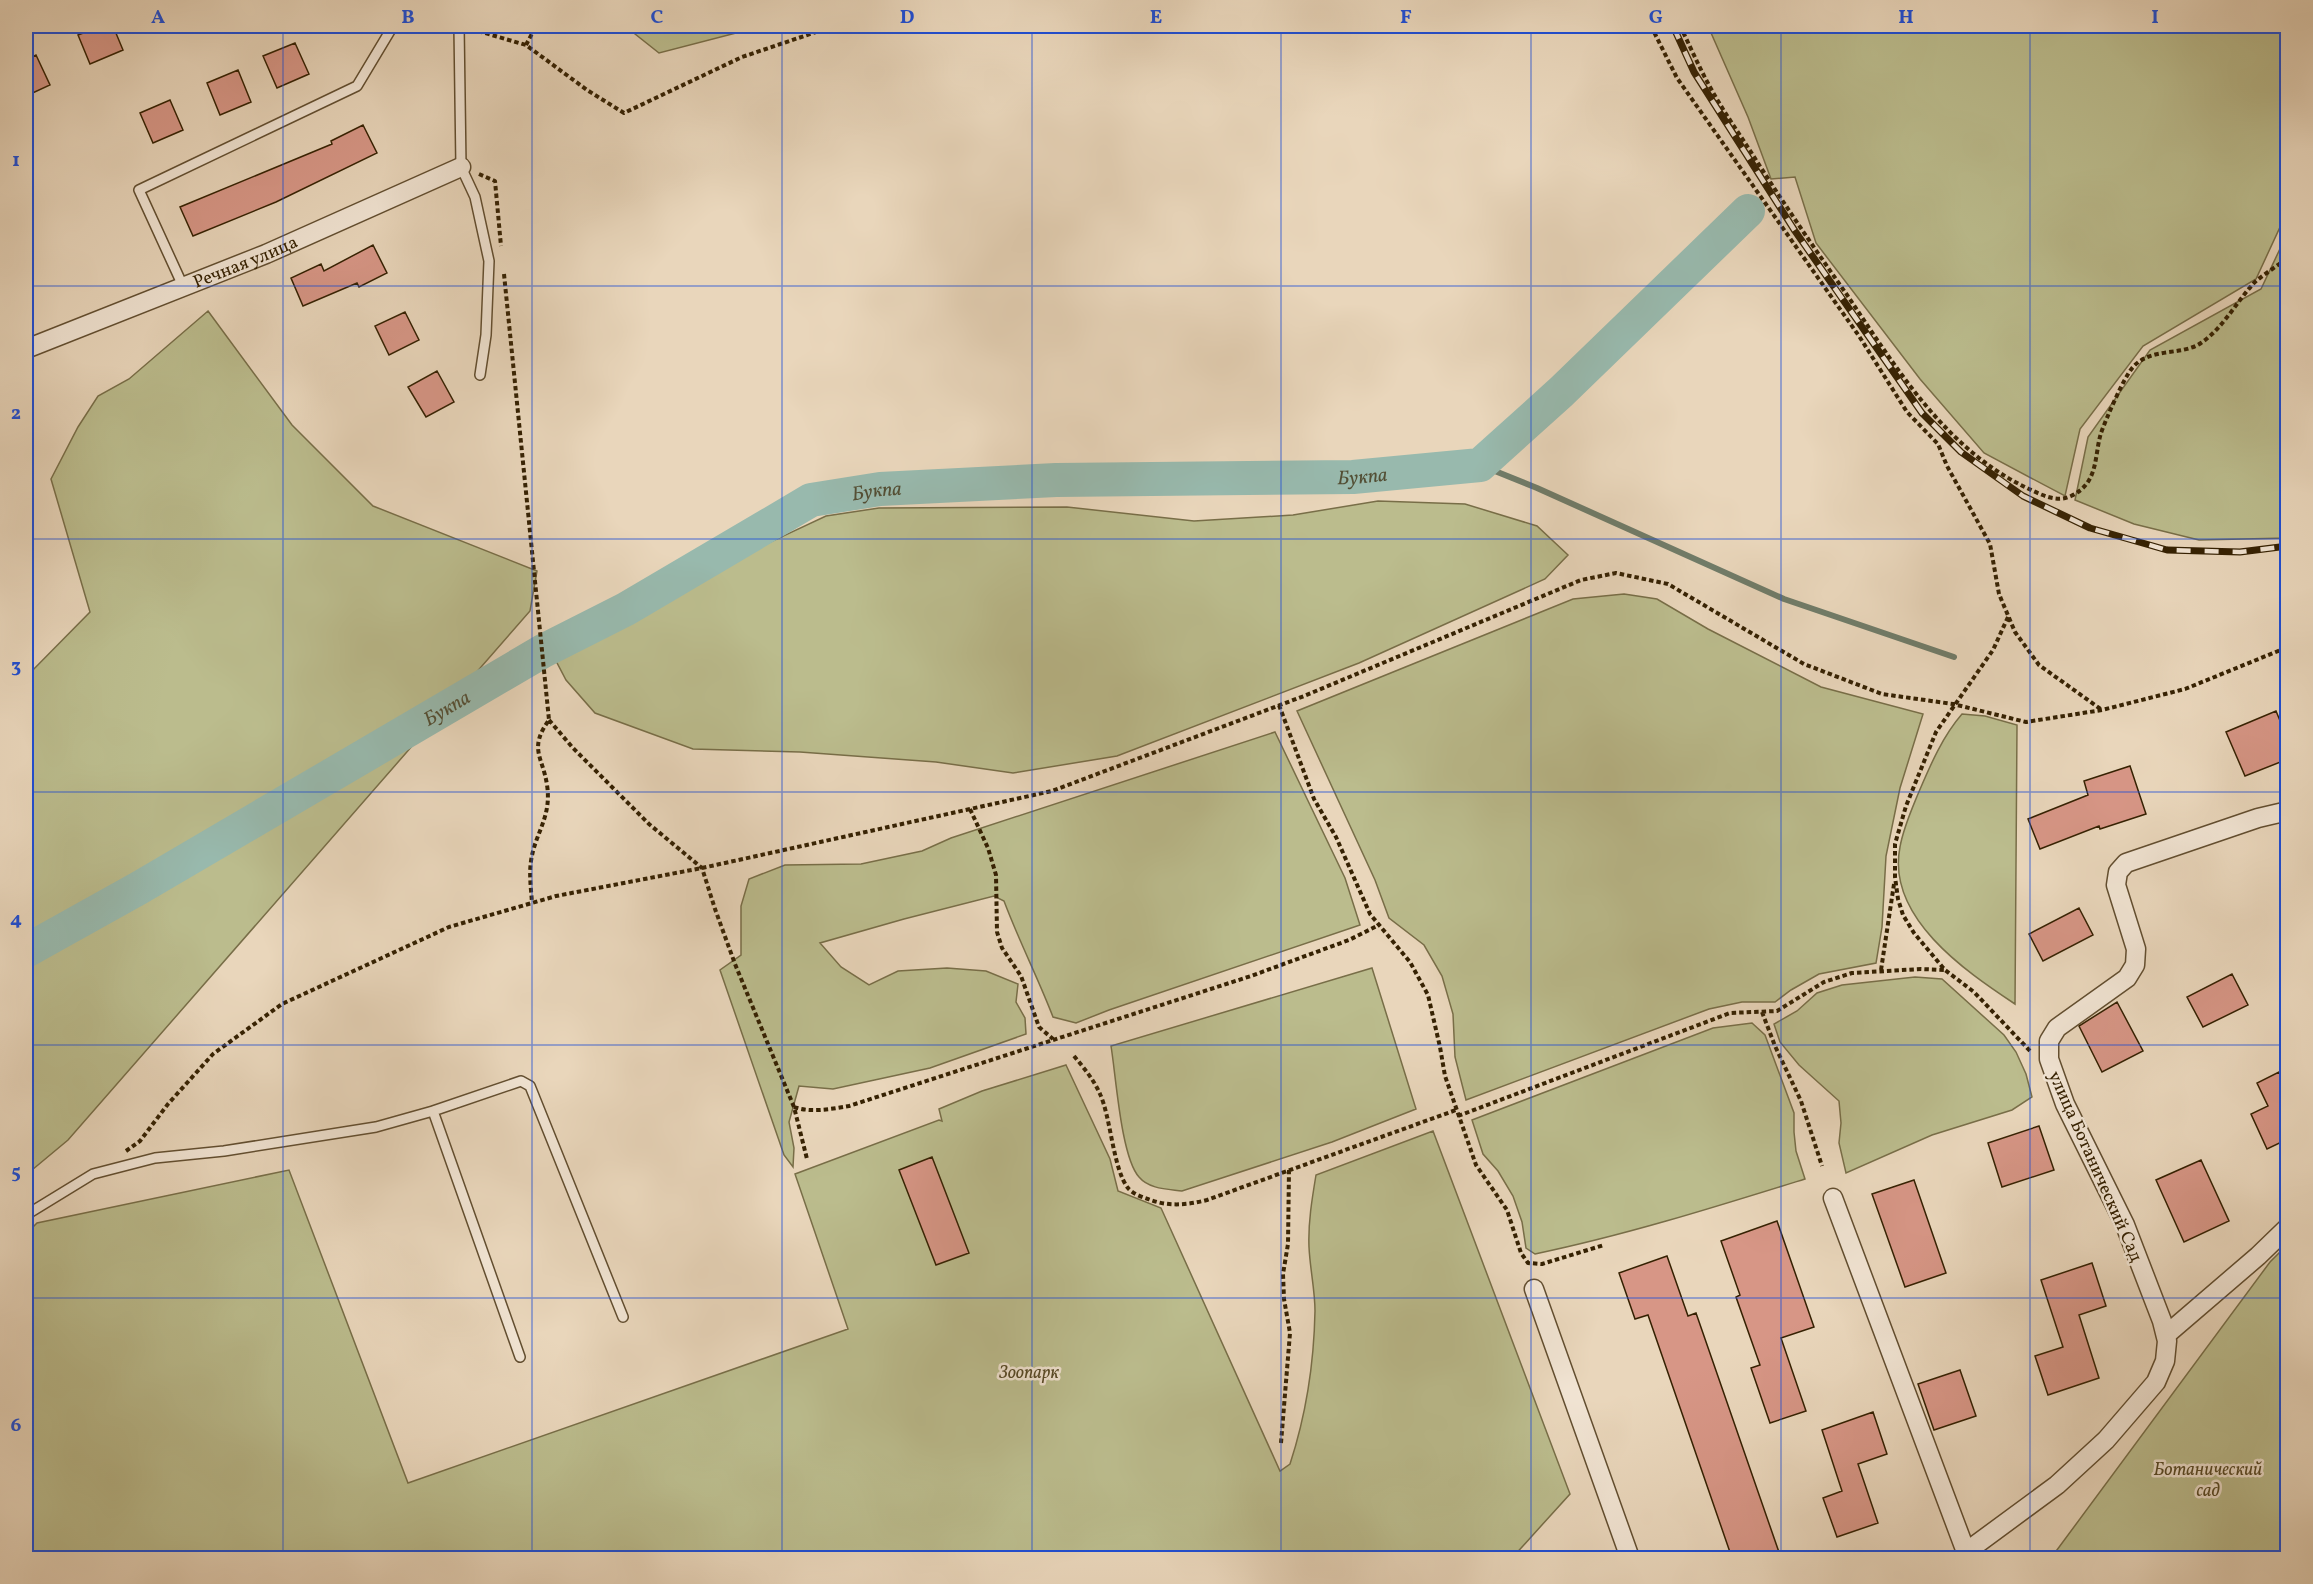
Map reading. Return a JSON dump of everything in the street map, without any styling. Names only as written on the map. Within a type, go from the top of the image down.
[{"type":"street","name":"Речная улица","points":[[26,349],[266,254],[461,167]]},
{"type":"street","name":"улица Ботанический Сад","points":[[1967,1555],[2057,1485],[2106,1440],[2156,1382],[2165,1362],[2166,1335],[2125,1225],[2065,1104],[2049,1059],[2049,1041],[2057,1028],[2127,978],[2135,965],[2136,949],[2116,885],[2118,872],[2126,863],[2258,818],[2288,811]]},
{"type":"street","points":[[1833,1198],[1967,1555]]},
{"type":"street","points":[[2166,1335],[2288,1227]]},
{"type":"street","points":[[1534,1289],[1630,1558]]},
{"type":"lane","points":[[183,286],[139,190],[357,86],[393,26]]},
{"type":"lane","points":[[459,26],[461,167],[475,197],[489,261],[486,335],[480,375]]},
{"type":"lane","points":[[26,1215],[93,1174],[155,1158],[376,1127],[433,1111],[521,1081],[530,1086],[623,1317]]},
{"type":"lane","points":[[433,1111],[520,1357]]},
{"type":"path","points":[[459,26],[526,45],[587,90],[624,113],[742,57],[834,26]]},
{"type":"path","points":[[526,45],[536,26]]},
{"type":"path","points":[[1651,26],[1683,88],[1859,336],[1907,412],[1938,444],[1947,466],[1990,544],[1999,594],[2015,632],[2039,665],[2102,710]]},
{"type":"path","points":[[1680,26],[1711,88],[1774,189],[1894,364],[1925,405],[1953,436],[1980,459],[2004,477],[2047,498],[2070,497],[2089,481],[2099,452],[2100,436],[2133,367],[2152,356],[2200,344],[2210,336],[2256,281],[2288,257]]},
{"type":"path","points":[[461,167],[495,181],[502,250]]},
{"type":"path","points":[[504,273],[549,720],[573,748],[649,824],[702,868],[735,964],[794,1107],[807,1160]]},
{"type":"path","points":[[121,1154],[140,1141],[168,1104],[213,1054],[282,1004],[449,927],[556,896],[702,868],[1052,791],[1279,705],[1581,580],[1616,573],[1668,584],[1815,669],[1882,694],[1953,704],[2026,722],[2102,710],[2185,689],[2288,647]]},
{"type":"path","points":[[2008,616],[1993,650],[1974,679],[1953,704],[1936,732],[1906,806],[1895,843],[1895,877],[1903,915],[1914,933],[1945,970],[1974,992],[2033,1054]]},
{"type":"path","points":[[1279,705],[1314,799],[1336,837],[1370,914],[1410,962],[1428,995],[1445,1076],[1476,1166],[1507,1210],[1521,1253],[1528,1263],[1542,1264],[1604,1245]]},
{"type":"path","points":[[532,903],[530,863],[535,843],[544,824],[547,806],[547,785],[538,748],[541,732],[549,720]]},
{"type":"path","points":[[970,809],[988,848],[996,875],[997,932],[1002,948],[1022,976],[1039,1027],[1053,1040]]},
{"type":"path","points":[[1881,970],[1895,877]]},
{"type":"path","points":[[794,1107],[801,1110],[819,1110],[849,1106],[1251,976],[1349,940],[1379,925]]},
{"type":"path","points":[[1458,1116],[1730,1013],[1777,1011],[1824,982],[1852,973],[1881,970],[1945,970]]},
{"type":"path","points":[[1762,1012],[1801,1101],[1822,1166]]},
{"type":"path","points":[[1074,1056],[1090,1074],[1101,1096],[1122,1177],[1129,1189],[1140,1196],[1170,1205],[1189,1205],[1456,1110]]},
{"type":"path","points":[[1281,1443],[1290,1333],[1284,1299],[1283,1274],[1288,1244],[1289,1170]]},
{"type":"green space","points":[[625,26],[763,26],[659,53]]},
{"type":"green space","points":[[1708,26],[2287,26],[2287,212],[2256,279],[2143,346],[2080,429],[2065,496],[1984,453],[1920,379],[1816,243],[1795,177],[1771,179],[1748,117]]},
{"type":"green space","points":[[2287,234],[2287,538],[2199,540],[2134,524],[2075,500],[2088,437],[2150,350],[2261,289]]},
{"type":"green space","points":[[208,311],[292,425],[373,506],[537,571],[530,611],[68,1140],[26,1175],[26,677],[90,612],[51,479],[78,427],[98,396],[129,379]]},
{"type":"green space","points":[[1378,501],[1465,504],[1537,526],[1568,555],[1545,579],[1359,663],[1117,756],[1013,773],[936,762],[800,752],[693,749],[595,713],[566,680],[554,657],[745,554],[826,516],[879,508],[1067,507],[1194,521],[1293,515]]},
{"type":"green space","points":[[1624,594],[1657,599],[1708,629],[1821,687],[1923,714],[1900,788],[1886,856],[1882,927],[1876,963],[1819,974],[1775,1002],[1742,1002],[1709,1009],[1466,1100],[1455,1057],[1453,1014],[1442,976],[1424,945],[1389,918],[1375,880],[1297,711],[1573,599]]},
{"type":"green space","points":[[1962,714],[1985,716],[2017,725],[2015,1004],[1974,975],[1933,939],[1917,919],[1905,896],[1899,872],[1900,847],[1910,813],[1937,752],[1948,732]]},
{"type":"green space","points":[[1275,732],[1345,878],[1360,925],[1076,1023],[1053,1017],[1004,901],[994,896],[820,943],[841,967],[869,985],[898,971],[947,968],[986,971],[1018,984],[1016,1002],[1025,1018],[1026,1034],[930,1068],[833,1089],[799,1086],[789,1122],[794,1148],[793,1167],[784,1155],[720,970],[741,955],[741,906],[749,879],[785,865],[861,864],[922,851],[951,838]]},
{"type":"green space","points":[[1372,968],[1416,1109],[1332,1142],[1182,1191],[1153,1186],[1139,1177],[1133,1167],[1124,1135],[1111,1046]]},
{"type":"green space","points":[[1915,977],[1942,979],[2004,1035],[2016,1052],[2026,1074],[2032,1097],[2012,1110],[1932,1135],[1846,1173],[1839,1143],[1841,1123],[1839,1101],[1799,1065],[1780,1042],[1774,1024],[1797,1011],[1817,993],[1842,985]]},
{"type":"green space","points":[[1752,1023],[1765,1035],[1794,1113],[1796,1151],[1805,1179],[1603,1238],[1535,1254],[1526,1248],[1522,1222],[1513,1196],[1498,1171],[1483,1154],[1472,1120],[1713,1028]]},
{"type":"green space","name":"Зоопарк","points":[[1066,1065],[1110,1159],[1118,1191],[1161,1208],[1280,1471],[1290,1464],[1296,1445],[1311,1369],[1315,1311],[1309,1238],[1316,1175],[1433,1131],[1570,1494],[1512,1558],[26,1558],[26,1234],[37,1223],[289,1170],[408,1483],[848,1329],[795,1174],[939,1120],[942,1121],[939,1109],[982,1091]]},
{"type":"green space","name":"Ботанический сад","points":[[2287,1245],[2287,1558],[2051,1558],[2270,1262]]},
{"type":"building","points":[[102,26],[113,26],[123,50],[90,64],[78,35]]},
{"type":"building","points":[[295,43],[309,74],[277,88],[263,56]]},
{"type":"building","points":[[36,55],[50,85],[26,96],[26,60]]},
{"type":"building","points":[[238,70],[251,102],[220,115],[207,83]]},
{"type":"building","points":[[170,100],[183,130],[153,143],[140,113]]},
{"type":"building","points":[[363,125],[377,153],[276,202],[193,236],[180,207],[332,144],[331,141]]},
{"type":"building","points":[[373,245],[387,273],[359,287],[357,283],[303,306],[291,278],[321,264],[324,271]]},
{"type":"building","points":[[405,312],[419,340],[389,355],[375,326]]},
{"type":"building","points":[[437,371],[454,402],[426,417],[408,387]]},
{"type":"building","points":[[2276,711],[2288,740],[2288,759],[2245,776],[2226,732]]},
{"type":"building","points":[[2130,766],[2146,814],[2100,829],[2099,826],[2040,849],[2028,819],[2088,795],[2084,781]]},
{"type":"building","points":[[2079,908],[2093,935],[2043,961],[2029,934]]},
{"type":"building","points":[[2232,974],[2248,1005],[2203,1027],[2187,997]]},
{"type":"building","points":[[2117,1002],[2143,1051],[2102,1072],[2079,1026]]},
{"type":"building","points":[[2279,1072],[2288,1089],[2288,1139],[2267,1149],[2251,1114],[2268,1106],[2257,1083]]},
{"type":"building","points":[[2039,1126],[2054,1170],[2002,1187],[1988,1143]]},
{"type":"building","points":[[932,1157],[969,1253],[936,1265],[899,1170]]},
{"type":"building","points":[[2201,1160],[2229,1221],[2184,1242],[2156,1180]]},
{"type":"building","points":[[1914,1180],[1946,1273],[1905,1287],[1872,1194]]},
{"type":"building","points":[[1777,1221],[1814,1327],[1781,1338],[1806,1411],[1770,1423],[1751,1368],[1760,1365],[1736,1297],[1740,1295],[1721,1241]]},
{"type":"building","points":[[1667,1256],[1688,1316],[1696,1313],[1781,1558],[1732,1558],[1648,1315],[1635,1319],[1619,1273]]},
{"type":"building","points":[[2092,1263],[2106,1306],[2079,1315],[2099,1378],[2048,1395],[2035,1356],[2063,1347],[2041,1280]]},
{"type":"building","points":[[1960,1370],[1976,1416],[1934,1430],[1918,1384]]},
{"type":"building","points":[[1873,1412],[1887,1454],[1858,1464],[1878,1523],[1837,1537],[1823,1498],[1842,1491],[1822,1430]]},
{"type":"waterway","name":"Букпа","points":[[26,951],[139,888],[543,651],[626,609],[811,500],[880,489],[1056,480],[1353,477],[1480,465],[1561,392],[1748,211]]},
{"type":"waterway","points":[[1480,465],[1537,488],[1784,599],[1954,657]]},
{"type":"railway","points":[[1673,26],[1694,72],[1795,231],[1922,413],[1961,452],[2023,496],[2090,528],[2167,550],[2240,552],[2288,546]]}]
